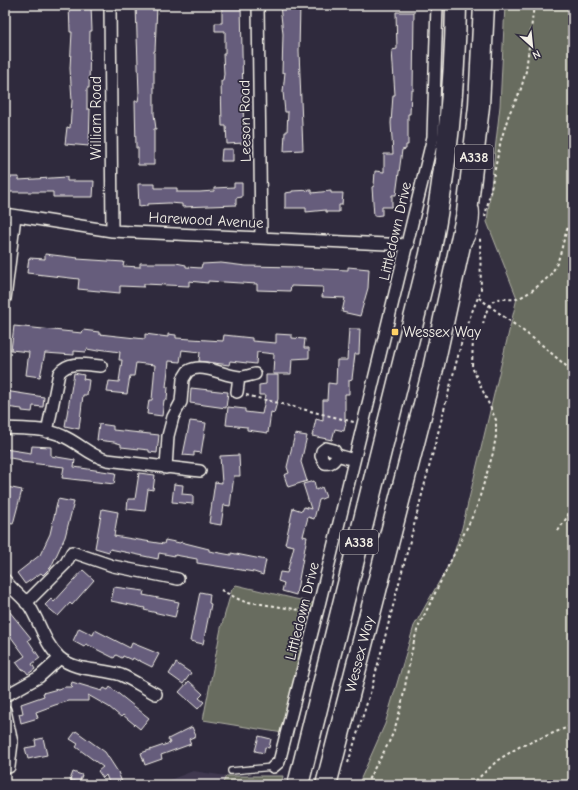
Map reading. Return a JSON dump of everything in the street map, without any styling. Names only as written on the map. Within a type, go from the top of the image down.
[{"type":"highway","name":"Wessex Way","points":[[298,785],[420,300],[443,180],[452,104],[456,5]]},
{"type":"highway","name":"Wessex Way","points":[[326,785],[433,369],[460,252],[472,184],[479,106],[484,5]]},
{"type":"street","name":"William Road","points":[[110,5],[112,230]]},
{"type":"street","name":"Leeson Road","points":[[258,5],[261,237]]},
{"type":"street","name":"Littledown Drive","points":[[273,767],[279,762],[318,609],[408,245],[433,137],[438,5]]},
{"type":"street","name":"Harewood Avenue","points":[[10,215],[112,230],[408,245]]},
{"type":"street","points":[[5,299],[10,215]]},
{"type":"street","points":[[48,432],[60,373],[64,367],[70,364],[101,366]]},
{"type":"street","points":[[166,468],[168,436],[173,417],[181,402],[183,379],[188,371],[196,368],[209,369],[240,377],[255,374]]},
{"type":"street","points":[[237,392],[240,377]]},
{"type":"street","points":[[5,428],[48,432],[63,436],[97,458],[166,468],[200,471]]},
{"type":"street","points":[[337,455],[354,460]]},
{"type":"street","points":[[26,602],[62,567],[74,547],[113,566],[178,579]]},
{"type":"street","points":[[5,580],[26,602],[51,648],[60,658],[81,667],[107,671],[122,676],[140,687],[156,694]]},
{"type":"street","points":[[5,696],[40,678],[60,658]]},
{"type":"street","points":[[5,710],[12,744],[9,766]]},
{"type":"lane","name":"Wessex Way","points":[[405,324],[420,300]]},
{"type":"lane","name":"Wessex Way","points":[[398,353],[399,384]]},
{"type":"lane","points":[[231,772],[273,767]]},
{"type":"path","points":[[483,221],[501,140],[509,114],[520,92],[526,71],[534,5]]},
{"type":"path","points":[[482,324],[489,306],[497,299],[511,300],[523,296],[546,280],[555,268],[565,236],[573,217]]},
{"type":"path","points":[[348,764],[370,694],[465,329],[479,298],[482,285],[480,237]]},
{"type":"path","points":[[479,298],[542,345],[573,372]]},
{"type":"path","points":[[366,785],[394,732],[401,706],[412,645],[418,628],[476,509],[493,453],[496,436],[496,420],[472,367],[473,337]]},
{"type":"path","points":[[237,392],[363,424]]},
{"type":"path","points":[[558,531],[573,508]]},
{"type":"path","points":[[221,590],[242,601],[304,612],[318,609]]},
{"type":"path","points":[[471,785],[498,760],[519,746],[573,725]]},
{"type":"shaded area","points":[[193,771],[226,776],[283,776],[281,785],[157,785]]},
{"type":"green space","points":[[505,5],[573,5],[573,785],[358,785],[385,724],[414,626],[452,559],[462,528],[517,298],[487,222],[500,106]]},
{"type":"green space","points":[[236,585],[313,603],[283,733],[203,720],[221,628],[232,589]]},
{"type":"green space","points":[[226,776],[283,776],[281,785],[222,785]]},
{"type":"building","points":[[69,5],[91,5],[92,31],[90,31],[89,88],[87,88],[87,109],[90,109],[89,146],[65,144],[67,127],[70,128],[72,101],[70,68],[72,32],[70,32]]},
{"type":"building","points":[[136,5],[157,5],[154,51],[154,114],[156,129],[154,129],[154,165],[138,165],[138,148],[136,148],[135,101],[138,101],[139,95]]},
{"type":"building","points":[[222,5],[241,5],[244,143],[227,144],[226,126],[222,126],[221,81],[223,81],[224,74],[223,54],[225,54],[225,31],[215,31],[215,23],[222,23]]},
{"type":"building","points":[[280,5],[300,5],[299,51],[303,150],[284,151],[288,112],[285,112],[283,92],[285,72],[282,73],[283,34]]},
{"type":"building","points":[[396,12],[414,12],[413,91],[411,91],[410,114],[408,114],[408,145],[406,145],[406,149],[402,150],[396,195],[392,195],[392,207],[382,207],[382,215],[374,216],[372,187],[374,186],[375,171],[384,172],[384,154],[393,154],[391,123],[393,95],[395,95],[392,50],[397,49]]},
{"type":"building","points":[[222,149],[233,149],[233,161],[221,161]]},
{"type":"building","points":[[5,177],[19,177],[19,180],[67,177],[67,181],[94,181],[93,197],[53,197],[53,192],[9,192],[9,189],[5,189]]},
{"type":"building","points":[[234,183],[242,183],[242,197],[236,198],[236,205],[182,207],[182,204],[169,203],[147,204],[147,206],[139,207],[138,184],[155,184],[155,188],[177,188],[177,192],[200,192],[214,191],[214,188],[234,187]]},
{"type":"building","points":[[312,190],[312,193],[331,191],[331,193],[343,193],[342,205],[339,205],[339,212],[326,212],[326,210],[306,212],[306,208],[285,208],[285,193],[292,191]]},
{"type":"building","points":[[45,254],[78,258],[77,259],[124,262],[123,266],[140,267],[140,263],[176,263],[186,265],[186,267],[201,268],[202,264],[221,263],[246,266],[348,270],[348,267],[369,269],[368,288],[360,316],[342,312],[345,298],[322,297],[323,287],[291,286],[290,291],[257,290],[257,284],[189,281],[189,286],[144,284],[144,287],[120,286],[120,293],[78,289],[79,279],[27,273],[29,258],[45,259]]},
{"type":"building","points":[[14,326],[82,333],[83,330],[99,332],[99,334],[145,339],[145,334],[168,337],[168,334],[176,335],[176,338],[223,341],[224,335],[252,338],[252,341],[276,343],[276,334],[292,335],[292,338],[305,339],[304,348],[309,348],[309,358],[292,359],[291,374],[273,374],[274,354],[257,352],[256,364],[230,361],[229,365],[199,361],[200,352],[182,350],[180,362],[169,361],[166,387],[168,387],[167,400],[164,400],[162,416],[147,414],[149,400],[152,400],[155,365],[136,363],[134,376],[130,376],[127,394],[107,392],[109,381],[119,382],[122,360],[119,360],[120,352],[87,349],[86,352],[74,351],[74,355],[45,353],[40,377],[26,375],[29,352],[11,350]]},
{"type":"building","points":[[349,329],[360,329],[359,354],[355,354],[352,379],[349,380],[349,394],[345,394],[346,422],[344,431],[335,429],[332,440],[312,436],[316,419],[323,421],[323,400],[327,400],[328,383],[336,384],[337,360],[347,360]]},
{"type":"building","points":[[74,373],[84,375],[83,379],[89,380],[87,395],[83,395],[79,429],[65,426]]},
{"type":"building","points":[[266,375],[278,375],[278,399],[274,413],[271,412],[268,433],[247,430],[247,427],[226,425],[228,407],[245,409],[245,412],[262,414],[266,395],[259,395],[259,385],[266,384]]},
{"type":"building","points":[[191,388],[228,392],[226,408],[190,403]]},
{"type":"building","points":[[5,391],[44,397],[43,407],[33,406],[32,412],[5,407]]},
{"type":"building","points":[[190,421],[206,423],[201,453],[194,452],[194,456],[183,455]]},
{"type":"building","points":[[99,424],[113,426],[113,430],[159,435],[157,453],[149,452],[149,450],[121,447],[121,444],[97,440]]},
{"type":"building","points":[[295,434],[307,436],[301,462],[307,481],[288,487],[284,475],[289,473],[287,467]]},
{"type":"building","points":[[32,446],[51,447],[51,456],[75,460],[74,467],[116,473],[114,484],[62,478],[64,467],[21,462],[21,460],[5,457],[5,449],[31,453]]},
{"type":"building","points":[[239,455],[240,476],[234,476],[230,506],[224,505],[221,525],[209,523],[215,482],[222,483],[220,456]]},
{"type":"building","points":[[139,473],[155,475],[153,490],[148,489],[145,511],[127,509],[128,499],[135,499]]},
{"type":"building","points":[[314,481],[316,490],[322,487],[326,497],[319,500],[314,519],[308,517],[303,536],[307,537],[296,595],[282,591],[284,583],[278,581],[280,572],[287,573],[294,546],[285,544],[293,508],[302,511],[304,507],[311,509],[303,484]]},
{"type":"building","points":[[174,484],[183,485],[182,494],[193,495],[193,504],[172,502]]},
{"type":"building","points":[[7,487],[22,490],[13,524],[5,523]]},
{"type":"building","points":[[58,499],[74,502],[65,537],[51,567],[43,575],[41,573],[25,584],[17,573],[40,555],[50,534]]},
{"type":"building","points":[[102,509],[118,512],[114,536],[164,544],[165,540],[181,542],[209,549],[209,551],[231,555],[231,553],[266,560],[263,575],[254,572],[197,563],[197,559],[175,555],[159,553],[158,559],[110,549],[109,552],[95,548]]},
{"type":"building","points":[[83,570],[94,580],[72,605],[70,603],[58,616],[45,605],[51,599],[54,602]]},
{"type":"building","points":[[114,587],[144,591],[143,595],[179,602],[175,617],[144,610],[145,608],[111,601]]},
{"type":"building","points":[[200,592],[210,594],[209,603],[211,604],[203,644],[190,641]]},
{"type":"building","points":[[5,606],[31,638],[28,640],[40,658],[32,664],[35,669],[28,674],[24,669],[22,670],[16,662],[25,656],[5,629]]},
{"type":"building","points":[[79,628],[93,635],[95,630],[130,648],[132,643],[159,654],[152,667],[133,658],[132,660],[116,655],[114,658],[86,644],[84,647],[73,641]]},
{"type":"building","points":[[176,663],[191,673],[183,684],[169,674]]},
{"type":"building","points":[[189,681],[203,694],[199,698],[204,702],[198,709],[179,692]]},
{"type":"building","points":[[72,682],[102,691],[104,688],[108,690],[110,687],[149,718],[140,729],[123,715],[121,717],[109,707],[88,695],[88,701],[69,701],[55,705],[36,712],[38,718],[21,723],[19,714],[23,713],[21,704],[44,696],[43,693],[65,687],[73,687],[71,685]]},
{"type":"building","points":[[192,727],[196,736],[189,739],[191,744],[161,755],[162,759],[145,765],[141,753],[170,743],[168,739]]},
{"type":"building","points":[[76,731],[105,752],[118,772],[123,785],[110,785],[106,775],[103,778],[98,771],[103,767],[76,747],[78,744],[70,739]]},
{"type":"building","points":[[259,736],[271,739],[269,748],[265,747],[264,753],[255,751]]},
{"type":"building","points":[[43,738],[47,755],[28,759],[25,748],[36,746],[35,740]]},
{"type":"building","points":[[73,772],[82,775],[79,783],[70,780]]},
{"type":"place","name":"Wessex Way","points":[[395,332]]}]
